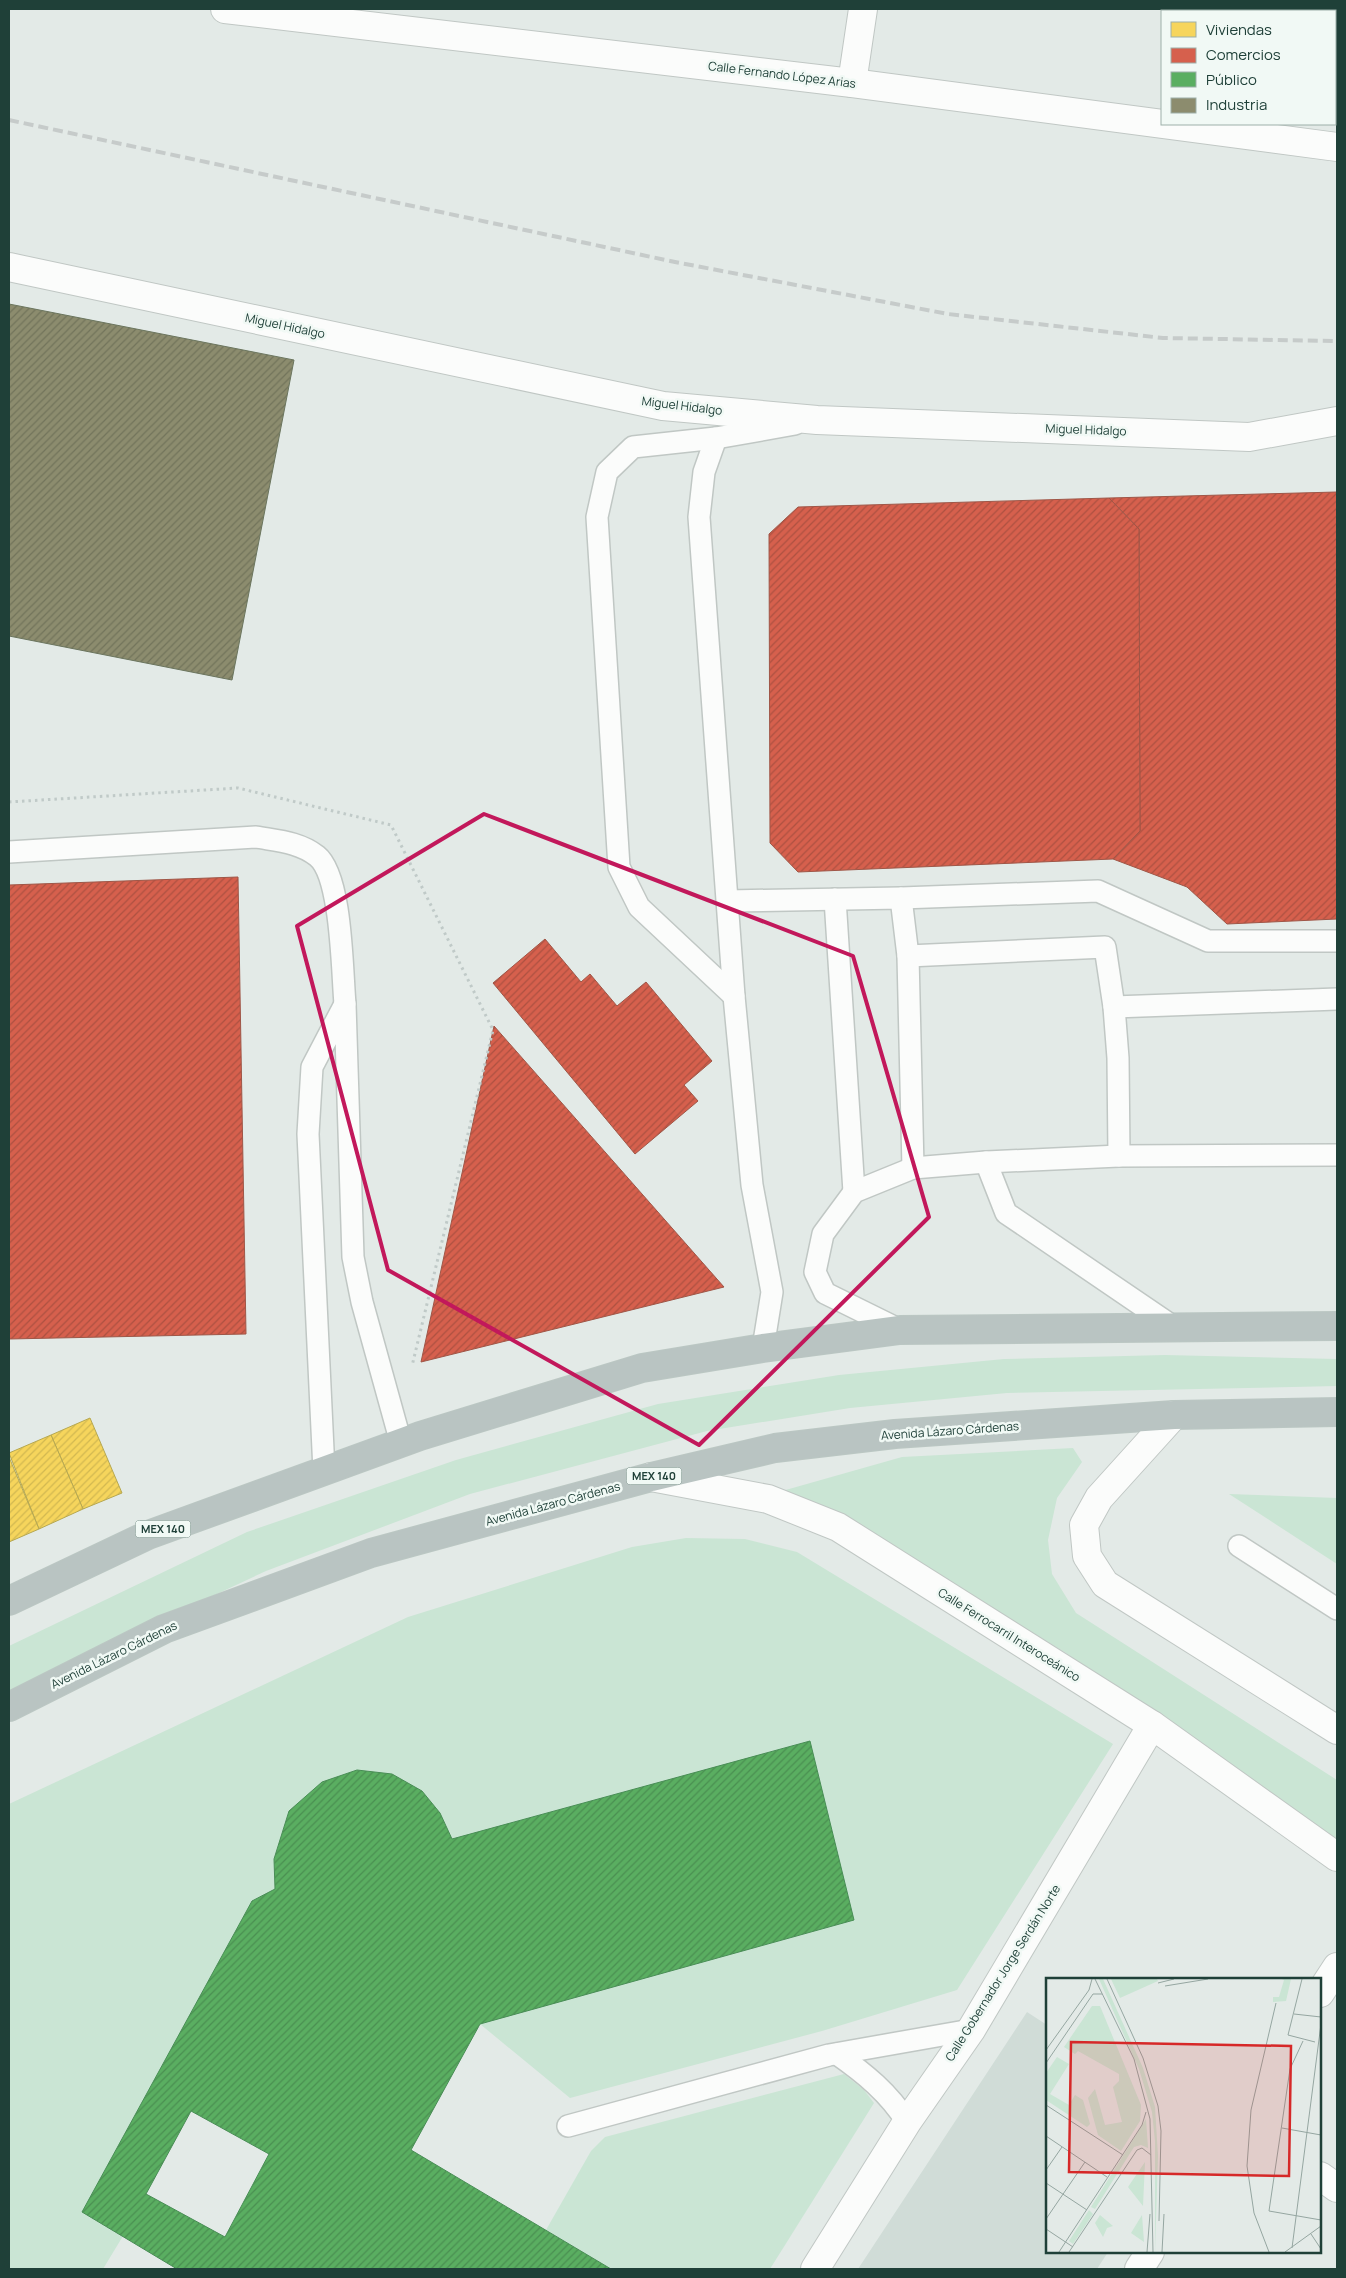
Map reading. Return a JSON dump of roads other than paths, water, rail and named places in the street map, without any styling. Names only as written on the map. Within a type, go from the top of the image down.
[{"type":"highway","name":"MEX 140","points":[[9,1602],[148,1535],[402,1443],[642,1368],[763,1348],[900,1330],[1337,1326]]},
{"type":"highway","name":"Avenida Lázaro Cárdenas","points":[[9,1707],[164,1629],[371,1554],[651,1477],[775,1448],[895,1434],[1174,1415],[1337,1412]]},
{"type":"street","name":"Calle Fernando López Arias","points":[[225,9],[852,83],[1161,124]]},
{"type":"street","points":[[852,83],[863,9]]},
{"type":"street","name":"Calle Fernando López Arias","points":[[1170,125],[1337,147]]},
{"type":"street","name":"Miguel Hidalgo","points":[[9,267],[663,406],[817,420],[1249,436],[1337,421]]},
{"type":"street","points":[[1174,1415],[1099,1498],[1084,1525],[1087,1556],[1105,1584],[1337,1730]]},
{"type":"street","name":"Calle Ferrocarril Interoceánico","points":[[651,1477],[768,1499],[838,1527],[1152,1725],[1337,1857]]},
{"type":"street","name":"Calle Gobernador Jorge Serdán Norte","points":[[815,2269],[907,2122],[971,2030],[1152,1725]]},
{"type":"street","points":[[1321,1992],[1337,1967]]},
{"type":"street","points":[[1321,2177],[1337,2188]]},
{"type":"street","points":[[1139,2269],[1149,2253]]},
{"type":"lane","points":[[734,996],[639,907],[619,867],[597,517],[607,472],[633,447],[716,438],[817,420]]},
{"type":"lane","points":[[716,438],[704,472],[700,517],[734,996],[752,1185],[772,1292],[763,1348]]},
{"type":"lane","points":[[9,852],[256,837],[294,843],[318,857],[330,873],[336,899],[345,1004],[353,1256],[362,1302],[402,1443]]},
{"type":"lane","points":[[728,901],[901,898],[1098,891],[1208,941],[1337,941]]},
{"type":"lane","points":[[901,898],[908,956],[913,1168]]},
{"type":"lane","points":[[836,899],[854,1192]]},
{"type":"lane","points":[[908,956],[1105,947],[1114,1007],[1118,1058],[1119,1156]]},
{"type":"lane","points":[[1114,1007],[1337,999]]},
{"type":"lane","points":[[324,1470],[308,1134],[312,1067],[345,1004]]},
{"type":"lane","points":[[900,1330],[825,1293],[815,1272],[823,1234],[854,1192],[913,1168],[986,1162],[1119,1156],[1337,1155]]},
{"type":"lane","points":[[986,1162],[1006,1213],[1175,1328]]},
{"type":"lane","points":[[1239,1546],[1337,1609]]},
{"type":"lane","points":[[568,2126],[774,2068],[837,2054],[971,2030]]},
{"type":"lane","points":[[837,2054],[864,2074],[895,2104],[907,2122]]},
{"type":"railway","points":[[9,120],[675,262],[948,314],[1163,338],[1337,341]]}]
